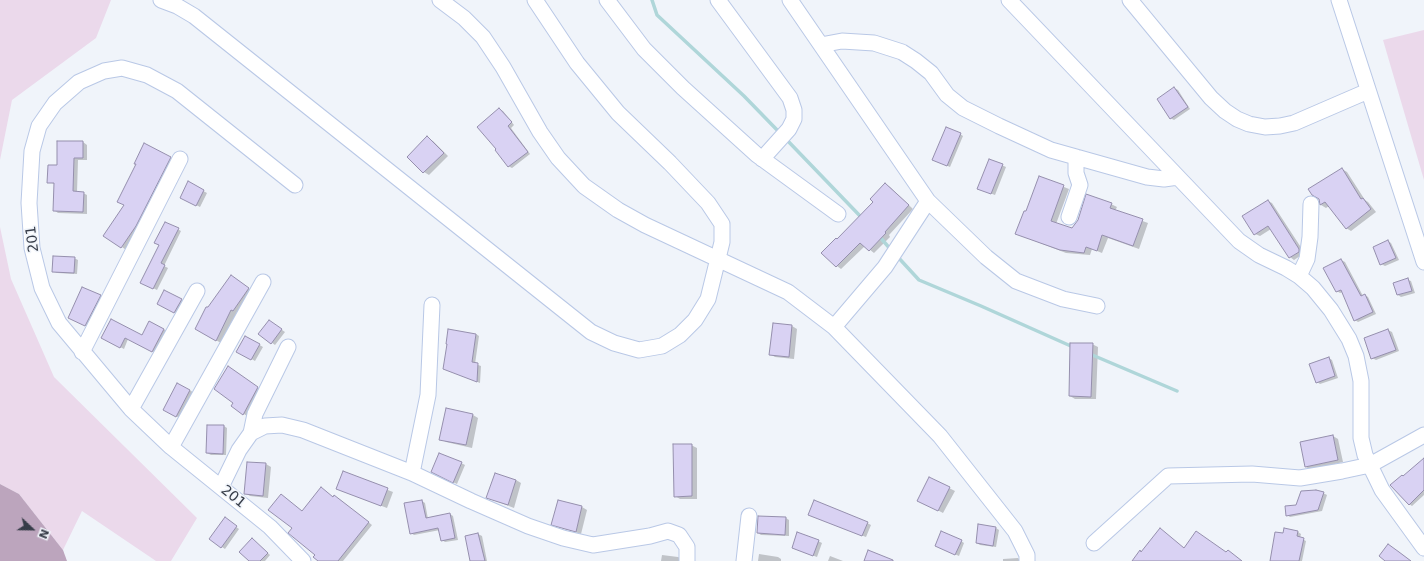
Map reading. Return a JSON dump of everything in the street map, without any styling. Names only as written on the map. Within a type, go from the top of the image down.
[{"type":"street","points":[[161,0],[177,6],[194,16],[591,332],[614,343],[640,350],[662,346],[680,335],[695,320],[708,299],[722,242],[722,224],[708,203],[670,163],[618,113],[577,63],[535,0]]},
{"type":"street","points":[[440,0],[464,18],[483,37],[503,67],[540,132],[558,158],[584,186],[638,222],[718,258],[788,292],[834,327],[940,436],[1015,530],[1027,555],[1027,561]]},
{"type":"street","points":[[607,0],[644,49],[683,88],[762,159],[838,214]]},
{"type":"street","points":[[718,0],[790,98],[794,110],[794,120],[789,129],[762,159]]},
{"type":"street","points":[[790,0],[928,201],[986,257],[1016,281],[1063,299],[1097,306]]},
{"type":"street","points":[[1010,0],[1226,227],[1249,249],[1299,276],[1313,288],[1331,310],[1349,339],[1356,356],[1361,381],[1361,438],[1365,455],[1382,490],[1424,548]]},
{"type":"street","points":[[1130,0],[1211,98],[1225,111],[1249,124],[1265,127],[1294,123],[1368,91]]},
{"type":"street","points":[[1339,0],[1424,262]]},
{"type":"street","points":[[822,46],[842,41],[874,43],[902,52],[931,73],[947,95],[962,108],[1051,150],[1147,177],[1164,179],[1178,177]]},
{"type":"street","name":"201","points":[[295,185],[178,91],[147,75],[122,68],[104,71],[79,82],[55,103],[39,126],[32,151],[29,203],[32,248],[42,288],[59,324],[131,409],[172,447],[270,527],[302,561]]},
{"type":"street","points":[[1069,217],[1080,185],[1076,173],[1076,157]]},
{"type":"street","points":[[82,352],[180,159]]},
{"type":"street","points":[[834,327],[885,267],[928,201]]},
{"type":"street","points":[[1299,276],[1307,259],[1310,237],[1311,204]]},
{"type":"street","points":[[172,447],[263,282]]},
{"type":"street","points":[[131,409],[197,291]]},
{"type":"street","points":[[412,473],[428,395],[432,305]]},
{"type":"street","points":[[221,487],[239,450],[250,433],[256,414],[288,347]]},
{"type":"street","points":[[250,433],[265,426],[282,425],[303,430],[412,473],[528,526],[563,538],[593,545],[650,536],[668,531],[679,535],[687,548],[687,561]]},
{"type":"street","points":[[1094,543],[1168,476],[1252,474],[1300,478],[1370,465],[1424,436]]},
{"type":"street","points":[[744,561],[748,516]]},
{"type":"shaded area","points":[[0,0],[111,0],[96,38],[12,100],[0,160]]},
{"type":"shaded area","points":[[1424,30],[1424,180],[1383,40]]},
{"type":"shaded area","points":[[0,227],[11,279],[54,377],[197,518],[171,561],[156,561],[82,511],[63,550],[19,494],[0,484]]},
{"type":"shaded area","points":[[0,484],[19,494],[63,550],[67,561],[0,561]]},
{"type":"building","points":[[1174,87],[1188,107],[1170,119],[1157,99]]},
{"type":"building","points":[[499,108],[512,122],[508,126],[528,152],[508,167],[495,150],[496,149],[477,127]]},
{"type":"building","points":[[946,127],[961,133],[947,166],[932,160]]},
{"type":"building","points":[[427,136],[444,153],[423,173],[407,157]]},
{"type":"building","points":[[57,141],[83,141],[83,158],[74,158],[73,191],[84,192],[83,212],[53,211],[54,183],[47,183],[48,165],[57,165]]},
{"type":"building","points":[[144,143],[171,157],[136,226],[121,248],[103,236],[124,205],[117,202],[136,164],[134,164]]},
{"type":"building","points":[[989,159],[1003,164],[991,194],[977,189]]},
{"type":"building","points":[[1342,168],[1361,199],[1363,198],[1371,209],[1346,229],[1325,202],[1320,205],[1319,199],[1312,195],[1308,189]]},
{"type":"building","points":[[1039,176],[1064,185],[1051,221],[1072,228],[1078,220],[1086,194],[1112,203],[1110,208],[1143,219],[1133,246],[1102,235],[1097,251],[1086,247],[1084,253],[1060,250],[1015,234],[1024,211],[1026,211]]},
{"type":"building","points":[[188,181],[204,190],[196,206],[180,198]]},
{"type":"building","points":[[885,183],[909,205],[869,251],[860,243],[836,267],[821,253],[836,238],[837,239],[873,202],[870,199]]},
{"type":"building","points":[[1268,200],[1299,249],[1299,252],[1289,258],[1268,226],[1254,235],[1242,216]]},
{"type":"building","points":[[165,222],[179,228],[161,263],[165,265],[153,289],[140,283],[159,245],[154,243]]},
{"type":"building","points":[[1388,240],[1396,258],[1380,265],[1373,247]]},
{"type":"building","points":[[53,256],[75,257],[74,273],[52,272]]},
{"type":"building","points":[[1341,259],[1361,296],[1365,294],[1373,312],[1354,321],[1341,290],[1336,292],[1323,268]]},
{"type":"building","points":[[231,275],[249,288],[233,311],[231,310],[216,341],[195,329],[206,307],[208,307]]},
{"type":"building","points":[[1408,278],[1412,291],[1397,295],[1393,283]]},
{"type":"building","points":[[82,287],[101,295],[85,326],[68,318]]},
{"type":"building","points":[[164,290],[182,299],[174,313],[157,304]]},
{"type":"building","points":[[111,319],[142,335],[149,321],[164,329],[152,352],[125,338],[120,348],[101,338]]},
{"type":"building","points":[[269,320],[282,329],[271,344],[258,334]]},
{"type":"building","points":[[773,323],[792,325],[789,357],[769,355]]},
{"type":"building","points":[[448,329],[476,334],[472,362],[478,363],[477,382],[443,369]]},
{"type":"building","points":[[1388,329],[1396,350],[1371,359],[1364,338]]},
{"type":"building","points":[[245,336],[260,344],[251,360],[236,352]]},
{"type":"building","points":[[1070,343],[1093,343],[1091,397],[1069,396]]},
{"type":"building","points":[[1329,357],[1335,376],[1316,383],[1309,364]]},
{"type":"building","points":[[228,366],[258,387],[243,415],[231,406],[233,403],[214,389]]},
{"type":"building","points":[[177,383],[190,390],[176,417],[163,410]]},
{"type":"building","points":[[446,408],[473,414],[466,445],[439,440]]},
{"type":"building","points":[[207,425],[224,425],[223,454],[206,453]]},
{"type":"building","points":[[1333,435],[1338,460],[1305,467],[1300,442]]},
{"type":"building","points":[[673,444],[692,444],[692,496],[674,497]]},
{"type":"building","points":[[439,453],[462,462],[453,483],[431,472]]},
{"type":"building","points":[[1424,458],[1424,490],[1409,505],[1390,485]]},
{"type":"building","points":[[247,462],[266,463],[263,496],[244,494]]},
{"type":"building","points":[[343,471],[388,488],[381,506],[336,489]]},
{"type":"building","points":[[495,473],[516,480],[508,505],[486,498]]},
{"type":"building","points":[[929,477],[950,487],[938,511],[917,501]]},
{"type":"building","points":[[321,487],[369,522],[338,561],[318,561],[313,557],[315,555],[288,533],[292,528],[268,510],[281,494],[302,511]]},
{"type":"building","points":[[1316,490],[1324,492],[1318,510],[1286,516],[1285,506],[1296,505],[1301,491]]},
{"type":"building","points":[[422,500],[426,518],[450,513],[455,538],[441,541],[438,528],[410,534],[404,503]]},
{"type":"building","points":[[558,500],[582,506],[576,532],[551,525]]},
{"type":"building","points":[[814,500],[868,522],[862,536],[808,515]]},
{"type":"building","points":[[758,516],[786,517],[785,535],[757,533]]},
{"type":"building","points":[[225,517],[237,526],[221,548],[209,539]]},
{"type":"building","points":[[978,524],[996,527],[993,546],[976,543]]},
{"type":"building","points":[[1160,528],[1184,548],[1196,531],[1226,552],[1228,550],[1242,561],[1132,561]]},
{"type":"building","points":[[1284,528],[1298,531],[1297,536],[1304,538],[1299,561],[1270,561],[1275,532],[1283,533]]},
{"type":"building","points":[[941,531],[962,540],[955,555],[935,546]]},
{"type":"building","points":[[797,532],[819,540],[813,556],[792,548]]},
{"type":"building","points":[[478,533],[485,561],[470,561],[465,536]]},
{"type":"building","points":[[252,538],[268,553],[260,561],[249,561],[239,552]]},
{"type":"building","points":[[1388,544],[1411,561],[1385,561],[1379,556]]},
{"type":"building","points":[[868,550],[893,560],[893,561],[864,561]]},
{"type":"waterway","points":[[652,0],[657,15],[744,96],[780,133]]},
{"type":"waterway","points":[[785,138],[862,218]]},
{"type":"waterway","points":[[879,236],[892,251]]},
{"type":"waterway","points":[[896,255],[919,280],[1073,347]]},
{"type":"waterway","points":[[1090,354],[1177,391]]}]
